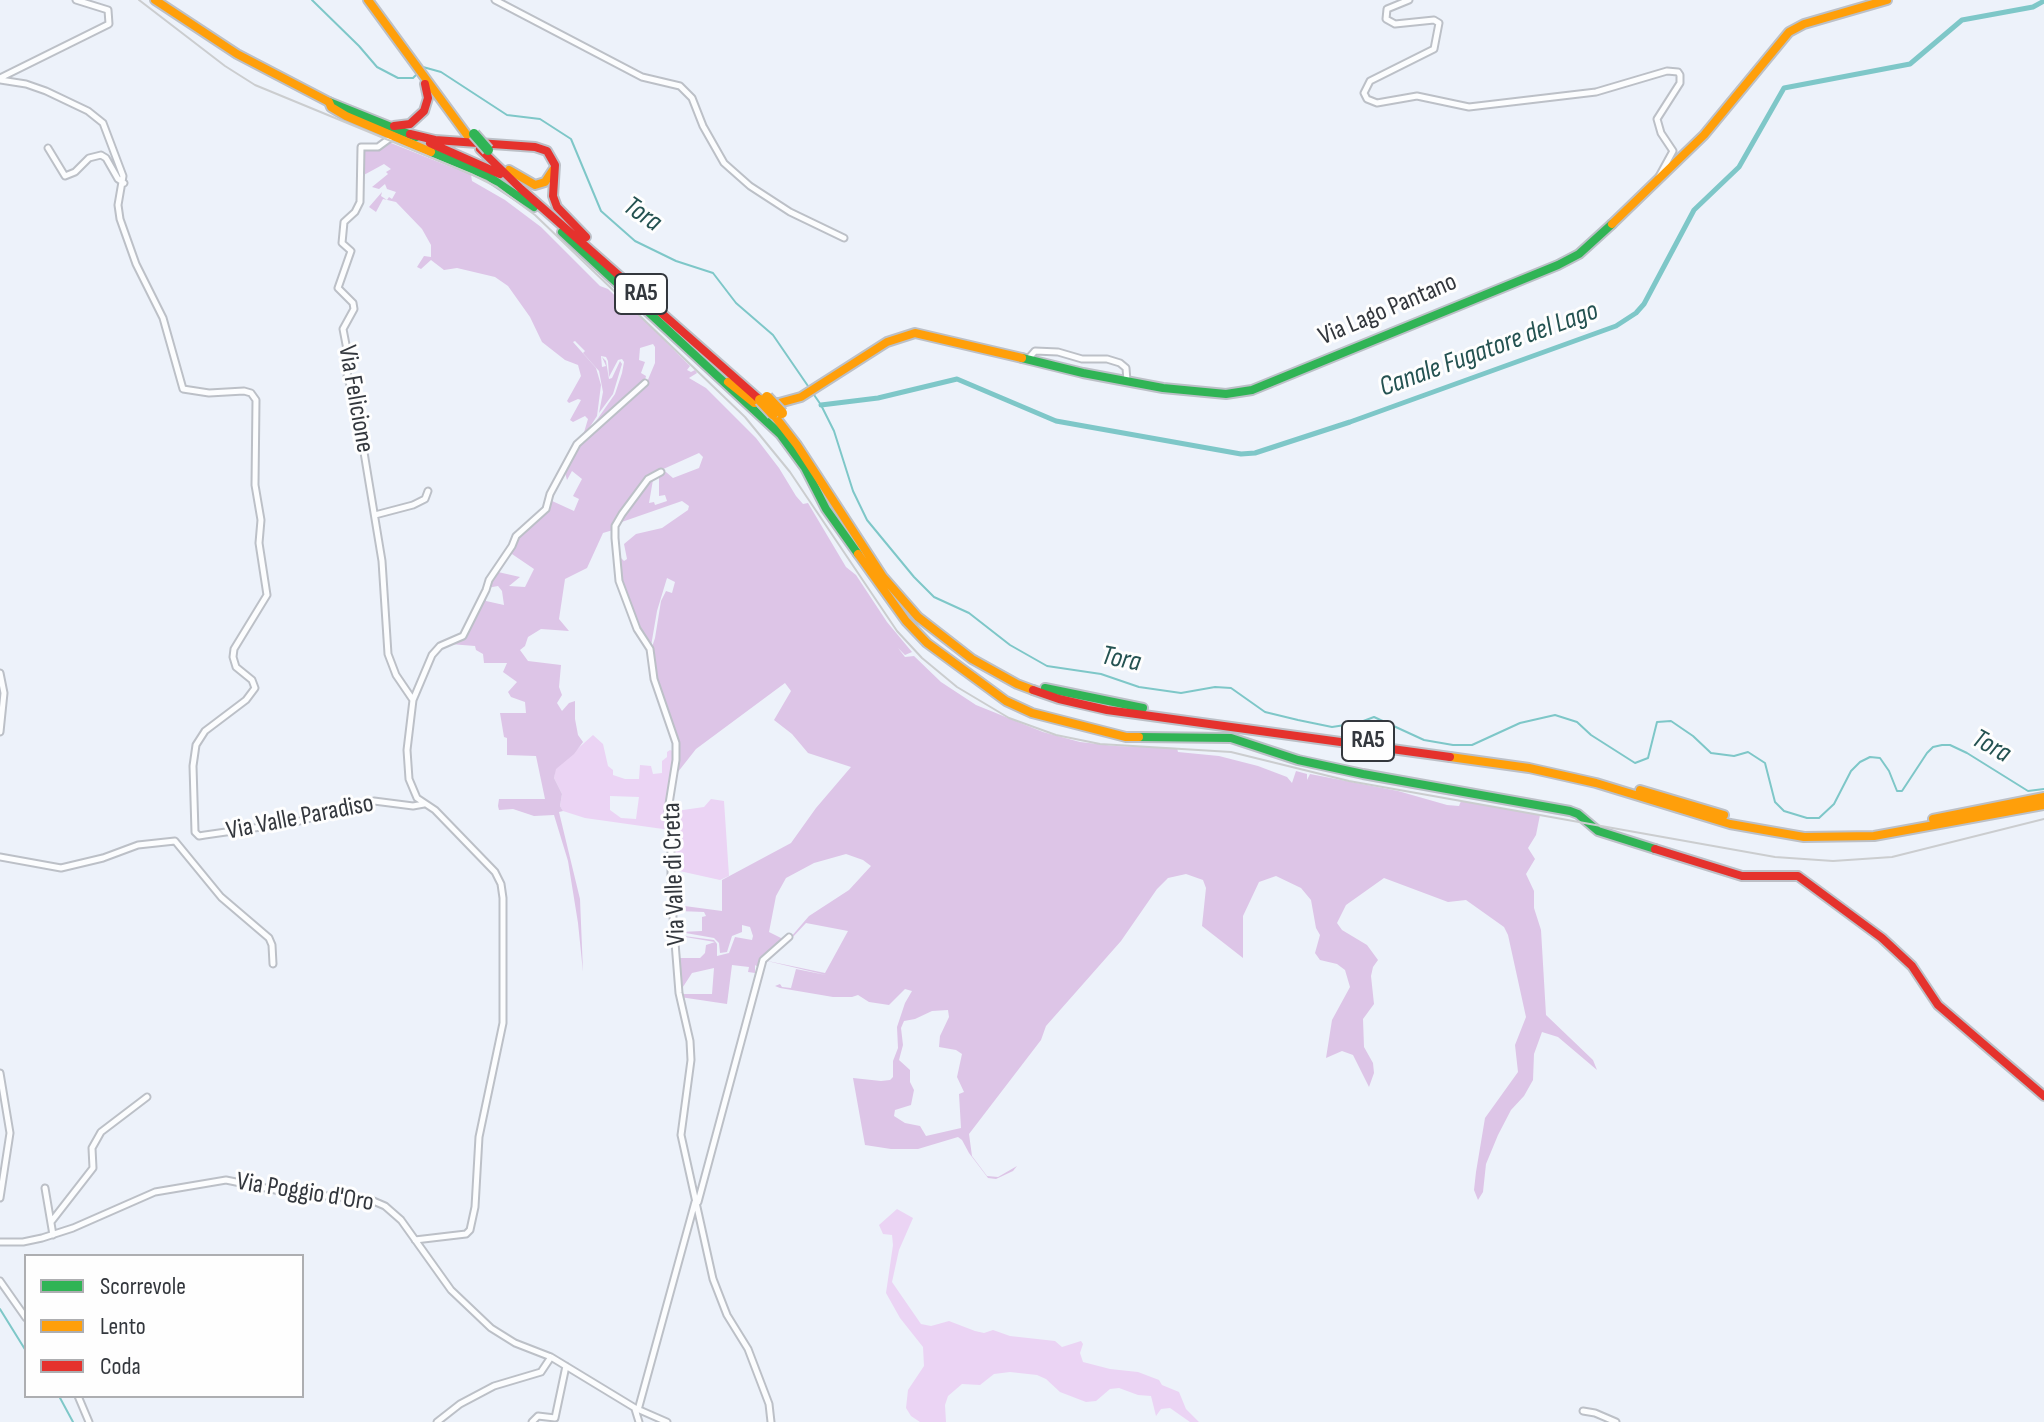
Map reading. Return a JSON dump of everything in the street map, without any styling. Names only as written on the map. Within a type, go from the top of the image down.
[{"type":"main road","points":[[155,0],[237,54],[329,102],[488,168],[521,189]]},
{"type":"main road","name":"RA5","points":[[368,0],[471,135],[521,189],[764,398]]},
{"type":"main road","name":"RA5","points":[[375,0],[427,80]]},
{"type":"main road","name":"Via Lago Pantano","points":[[720,379],[733,385],[754,403],[779,403],[801,397],[880,345],[908,334],[926,334],[1163,388],[1226,394],[1265,386],[1569,260],[1591,245],[1710,129],[1789,32],[1804,24],[1887,0]]},
{"type":"main road","points":[[388,125],[400,127],[410,124],[424,111],[427,80]]},
{"type":"main road","points":[[329,102],[331,107],[346,116],[462,164],[519,194],[788,443],[826,509],[906,621],[927,643],[1006,701],[1032,713],[1126,737],[1231,738],[1298,760],[1363,774],[1570,811],[1598,831],[1728,872],[1752,878],[1784,874],[1798,876],[1882,938],[1912,966],[1938,1005],[2044,1096]]},
{"type":"main road","points":[[410,134],[447,141],[535,147],[547,151],[555,165],[553,196],[557,207],[599,249]]},
{"type":"main road","name":"RA5","points":[[484,150],[764,398],[814,459],[864,540],[919,610],[989,662],[1042,687],[1105,702],[1533,764],[1596,778],[1731,818],[1806,831],[1857,831],[2044,797]]},
{"type":"main road","points":[[506,168],[535,185],[549,179],[555,165]]},
{"type":"main road","name":"RA5","points":[[778,413],[883,577],[918,617],[972,659],[1017,684],[1059,699],[1107,710],[1529,768],[1596,783],[1730,824],[1804,837],[1874,836],[2044,805]]},
{"type":"street","points":[[0,79],[109,24],[108,10],[76,0]]},
{"type":"street","points":[[495,0],[642,77],[680,86],[692,98],[703,126],[724,163],[750,186],[790,212],[844,238]]},
{"type":"street","points":[[1409,0],[1387,9],[1386,19],[1395,24],[1434,20],[1439,23],[1434,49],[1370,81],[1364,93],[1367,99],[1377,103],[1417,96],[1469,107],[1596,92],[1667,71],[1678,72],[1680,83],[1657,119],[1661,133],[1673,151],[1655,185]]},
{"type":"street","name":"Via Valle Paradiso","points":[[0,79],[46,91],[96,116],[107,131],[124,183],[118,205],[120,219],[134,259],[163,318],[183,389],[185,392],[209,393],[244,391],[251,393],[256,400],[255,485],[267,595],[234,649],[233,657],[236,667],[252,680],[255,688],[246,700],[205,731],[196,745],[193,766],[195,832],[199,836],[296,822],[374,801],[413,806],[425,804]]},
{"type":"street","name":"Via Felicione","points":[[391,137],[378,147],[361,147],[362,192],[359,207],[344,222],[342,243],[351,251],[338,288],[353,303],[354,309],[343,329],[349,360],[347,377],[355,398],[382,561],[388,654],[396,675],[413,700]]},
{"type":"street","points":[[48,148],[63,175],[70,175],[89,158],[101,155],[124,183]]},
{"type":"street","points":[[1028,359],[1035,351],[1058,352],[1082,359],[1107,359],[1126,368],[1127,381]]},
{"type":"street","points":[[415,1240],[466,1234],[470,1230],[475,1207],[479,1137],[503,1023],[505,997],[501,884],[485,859],[435,810],[417,798],[409,779],[407,750],[413,700],[432,655],[440,646],[463,636],[489,580],[516,536],[546,509],[550,494],[577,444],[645,383]]},
{"type":"street","name":"Via Valle di Creta","points":[[661,472],[648,479],[622,514],[615,526],[615,538],[619,581],[637,629],[650,649],[654,679],[676,743],[668,810],[671,892],[679,993],[691,1060],[681,1135],[706,1253],[720,1299],[734,1329],[748,1349],[769,1404],[771,1422]]},
{"type":"street","points":[[375,515],[413,505],[425,499],[428,491]]},
{"type":"street","points":[[0,673],[4,693],[0,732]]},
{"type":"street","points":[[0,857],[61,868],[103,858],[138,845],[175,841],[221,897],[269,938],[273,964]]},
{"type":"street","name":"Via Valle di Creta","points":[[696,1204],[763,960],[789,937]]},
{"type":"street","points":[[0,1073],[10,1133],[0,1198]]},
{"type":"street","points":[[51,1222],[93,1168],[92,1148],[95,1140],[147,1097]]},
{"type":"street","name":"Via Poggio d'Oro","points":[[0,1242],[23,1242],[53,1235],[155,1192],[226,1180],[285,1192],[371,1200],[393,1211],[451,1290],[481,1320],[515,1343],[551,1357],[639,1410],[667,1422]]},
{"type":"street","points":[[45,1188],[53,1235]]},
{"type":"street","points":[[639,1422],[639,1410],[696,1204]]},
{"type":"street","points":[[0,1281],[24,1315]]},
{"type":"street","points":[[437,1422],[460,1404],[494,1386],[541,1372],[551,1357]]},
{"type":"street","points":[[532,1422],[538,1416],[556,1416],[566,1366]]},
{"type":"street","points":[[79,1398],[89,1422]]},
{"type":"street","points":[[1583,1411],[1616,1422]]},
{"type":"shaded area","points":[[386,141],[471,175],[472,181],[505,200],[541,227],[600,286],[608,289],[634,314],[637,313],[690,366],[687,370],[695,370],[697,373],[689,378],[706,388],[756,438],[796,496],[803,504],[808,503],[846,567],[856,575],[887,622],[912,652],[905,655],[898,648],[905,657],[914,656],[941,682],[976,705],[1043,732],[1080,742],[1177,748],[1178,752],[1219,756],[1258,766],[1287,777],[1292,783],[1296,771],[1307,774],[1307,780],[1310,774],[1398,791],[1447,805],[1459,806],[1461,801],[1540,815],[1536,835],[1528,848],[1535,859],[1526,874],[1534,891],[1534,908],[1541,930],[1546,1015],[1593,1060],[1597,1070],[1558,1037],[1542,1032],[1534,1054],[1533,1080],[1511,1110],[1498,1135],[1486,1164],[1483,1192],[1478,1200],[1474,1190],[1485,1118],[1518,1072],[1515,1045],[1526,1017],[1504,927],[1466,900],[1448,902],[1384,878],[1346,905],[1337,923],[1342,930],[1367,945],[1378,960],[1371,976],[1374,1004],[1363,1019],[1364,1047],[1373,1063],[1374,1073],[1369,1087],[1353,1055],[1342,1051],[1326,1058],[1332,1020],[1350,987],[1345,970],[1337,964],[1320,960],[1315,953],[1320,935],[1311,900],[1301,888],[1276,876],[1259,882],[1243,916],[1243,958],[1202,926],[1206,888],[1203,880],[1186,874],[1168,878],[1157,889],[1121,941],[1046,1026],[1041,1040],[969,1134],[972,1156],[987,1176],[998,1177],[1017,1166],[1013,1171],[996,1179],[988,1178],[958,1137],[918,1149],[865,1145],[853,1078],[881,1081],[893,1077],[893,1061],[898,1048],[897,1027],[912,991],[905,989],[889,1005],[869,1002],[858,995],[833,997],[780,988],[775,986],[780,984],[791,988],[796,969],[826,975],[763,960],[825,973],[848,931],[806,923],[774,952],[809,916],[849,890],[871,866],[846,854],[814,863],[786,878],[776,896],[769,932],[785,940],[762,958],[759,968],[755,965],[755,973],[748,972],[749,967],[732,965],[727,1004],[680,997],[681,994],[712,994],[714,968],[692,973],[681,990],[680,958],[700,958],[705,953],[706,945],[715,942],[679,936],[678,954],[677,935],[714,940],[717,944],[717,956],[729,953],[735,937],[752,940],[753,936],[750,927],[742,925],[742,932],[732,936],[727,952],[720,953],[719,943],[714,938],[680,932],[702,931],[702,917],[706,916],[704,912],[679,911],[677,905],[722,911],[722,880],[791,843],[851,767],[808,753],[792,734],[774,720],[791,691],[785,683],[696,749],[674,777],[677,752],[650,653],[661,601],[666,591],[672,593],[675,582],[667,578],[657,611],[651,646],[633,621],[618,564],[620,557],[624,561],[627,559],[624,544],[636,534],[662,528],[688,510],[689,506],[682,501],[616,524],[654,474],[649,503],[654,502],[655,505],[667,501],[665,495],[659,496],[659,473],[666,472],[673,478],[699,468],[703,457],[699,453],[650,475],[625,505],[613,530],[603,533],[587,568],[565,579],[559,619],[569,631],[541,629],[528,637],[520,650],[528,661],[561,665],[559,687],[562,695],[557,703],[562,711],[575,701],[578,735],[583,742],[556,769],[554,778],[562,794],[560,806],[563,811],[559,812],[580,899],[583,972],[568,861],[554,815],[534,816],[513,809],[499,810],[498,806],[499,799],[545,799],[536,756],[507,755],[507,738],[504,737],[500,713],[526,713],[525,702],[511,697],[508,692],[517,682],[503,672],[507,663],[484,663],[483,654],[475,646],[450,644],[461,637],[485,591],[486,601],[504,605],[498,586],[487,588],[498,572],[520,577],[509,586],[525,587],[534,569],[509,552],[515,539],[540,517],[550,500],[574,511],[579,499],[573,496],[582,479],[572,471],[567,480],[564,469],[584,440],[647,382],[655,363],[655,347],[653,344],[640,348],[639,360],[645,362],[641,373],[646,376],[645,380],[589,431],[615,394],[624,362],[618,360],[609,377],[608,361],[601,356],[602,367],[606,366],[602,357],[606,361],[609,379],[620,361],[622,364],[613,394],[599,413],[603,392],[599,371],[583,353],[585,351],[573,342],[596,368],[601,385],[597,416],[582,439],[588,419],[585,416],[573,422],[570,420],[581,400],[567,401],[581,376],[578,365],[565,360],[542,342],[530,317],[508,286],[495,277],[457,268],[444,270],[431,260],[421,269],[417,267],[424,256],[431,257],[431,245],[422,229],[396,202],[387,200],[389,197],[392,199],[396,192],[387,189],[385,184],[379,189],[372,187],[391,169],[384,164],[362,176],[363,147],[374,149]],"holes":[[[948,1010],[949,1017],[940,1036],[939,1047],[962,1054],[957,1077],[964,1092],[959,1094],[961,1128],[926,1136],[920,1126],[905,1123],[894,1116],[895,1110],[911,1105],[914,1090],[910,1070],[899,1060],[903,1045],[901,1028],[904,1021],[932,1011]]]},
{"type":"shaded area","points":[[382,192],[381,196],[387,200],[383,199],[376,212],[369,207]]},
{"type":"shaded area","points":[[593,735],[603,744],[613,775],[625,779],[639,779],[640,765],[651,766],[653,774],[662,773],[662,761],[667,757],[667,752],[675,752],[666,810],[670,830],[585,818],[563,811],[560,806],[562,794],[554,778],[555,769]],"holes":[[[610,796],[639,797],[636,819],[621,818],[610,810]]]},
{"type":"shaded area","points":[[711,799],[724,801],[729,876],[720,880],[675,870],[671,872],[669,812],[704,807]]},
{"type":"shaded area","points":[[897,1209],[913,1218],[899,1250],[892,1282],[921,1324],[931,1326],[949,1321],[984,1333],[993,1330],[1010,1336],[1055,1341],[1062,1347],[1081,1341],[1083,1362],[1138,1372],[1159,1380],[1162,1385],[1179,1392],[1186,1409],[1199,1422],[1190,1422],[1170,1408],[1161,1409],[1156,1416],[1151,1396],[1119,1388],[1110,1389],[1096,1401],[1086,1402],[1060,1392],[1037,1375],[1010,1372],[994,1374],[980,1385],[962,1384],[948,1396],[946,1422],[920,1422],[911,1416],[906,1408],[908,1390],[924,1366],[923,1347],[900,1318],[886,1293],[892,1235],[883,1234],[879,1225]]},
{"type":"waterway","name":"Tora","points":[[312,0],[377,67],[398,78],[413,78],[416,75]]},
{"type":"waterway","name":"Canale Fugatore del Lago","points":[[821,405],[878,398],[957,379],[1056,421],[1241,454],[1255,453],[1350,422],[1616,326],[1636,313],[1644,304],[1694,210],[1739,167],[1784,88],[1910,64],[1962,20],[2033,7],[2044,1]]},
{"type":"waterway","name":"Tora","points":[[423,67],[441,72],[507,115],[540,119],[571,139],[601,211],[635,241],[676,261],[713,273],[736,303],[773,335],[821,405],[834,431],[853,491],[867,520],[914,577],[934,597],[969,613],[1010,645],[1047,666],[1101,674],[1139,687],[1181,693],[1215,687],[1231,688],[1265,712],[1332,727],[1374,717],[1424,740],[1453,745],[1472,745],[1520,723],[1555,715],[1577,722],[1591,735],[1635,763],[1648,758],[1657,722],[1671,721],[1711,753],[1734,756],[1748,752],[1765,763],[1775,802],[1784,811],[1807,818],[1819,818],[1834,804],[1851,771],[1860,762],[1870,757],[1880,758],[1897,791],[1902,791],[1927,753],[1933,747],[1942,745],[1950,745],[1967,753],[2028,791],[2044,789]]},
{"type":"waterway","points":[[0,1309],[24,1348]]},
{"type":"waterway","points":[[60,1398],[73,1422]]},
{"type":"railway","points":[[139,0],[225,66],[255,85],[471,174],[497,187],[535,215],[745,417],[790,472],[897,631],[922,658],[957,687],[1009,718],[1056,735],[1100,744],[1231,752],[1349,781],[1775,857],[1833,861],[1892,857],[2044,819]]},
{"type":"traffic: fast","points":[[329,102],[416,137]]},
{"type":"traffic: fast","points":[[474,134],[488,150]]},
{"type":"traffic: fast","points":[[431,152],[488,176],[534,207]]},
{"type":"traffic: fast","points":[[1022,358],[1163,388],[1226,394],[1252,390],[1558,265],[1579,254],[1612,224]]},
{"type":"traffic: fast","points":[[562,232],[780,434],[805,468],[826,509],[858,554]]},
{"type":"traffic: fast","points":[[1045,688],[1143,708]]},
{"type":"traffic: fast","points":[[1139,737],[1231,738],[1298,760],[1363,774],[1570,811],[1598,831],[1655,849]]},
{"type":"traffic: slow","points":[[155,0],[237,54],[329,102],[331,107],[346,116],[431,152]]},
{"type":"traffic: slow","points":[[368,0],[467,135]]},
{"type":"traffic: slow","points":[[1612,224],[1704,135],[1789,32],[1804,24],[1887,0]]},
{"type":"traffic: slow","points":[[509,170],[535,185],[545,182],[553,170]]},
{"type":"traffic: slow","points":[[728,382],[754,403],[779,403],[801,397],[887,342],[915,333],[1022,358]]},
{"type":"traffic: slow","points":[[767,397],[782,413]]},
{"type":"traffic: slow","points":[[760,400],[773,414]]},
{"type":"traffic: slow","points":[[773,414],[797,445],[883,577],[918,617],[972,659],[1033,690]]},
{"type":"traffic: slow","points":[[858,554],[906,621],[927,643],[1006,701],[1032,713],[1126,737],[1139,737]]},
{"type":"traffic: slow","points":[[1450,757],[1529,768],[1596,783],[1730,824],[1804,837],[1874,836],[2044,805]]},
{"type":"traffic: slow","points":[[1640,790],[1724,815]]},
{"type":"traffic: slow","points":[[1933,819],[2044,797]]},
{"type":"traffic: jam","points":[[394,126],[410,124],[424,111],[428,98],[425,84]]},
{"type":"traffic: jam","points":[[410,134],[435,140],[535,147],[547,151],[555,165],[553,196],[557,207],[586,237]]},
{"type":"traffic: jam","points":[[430,143],[500,174]]},
{"type":"traffic: jam","points":[[480,149],[521,189],[760,400]]},
{"type":"traffic: jam","points":[[1033,690],[1107,710],[1450,757]]},
{"type":"traffic: jam","points":[[1655,849],[1742,876],[1798,876],[1882,938],[1912,966],[1938,1005],[2044,1096]]}]
